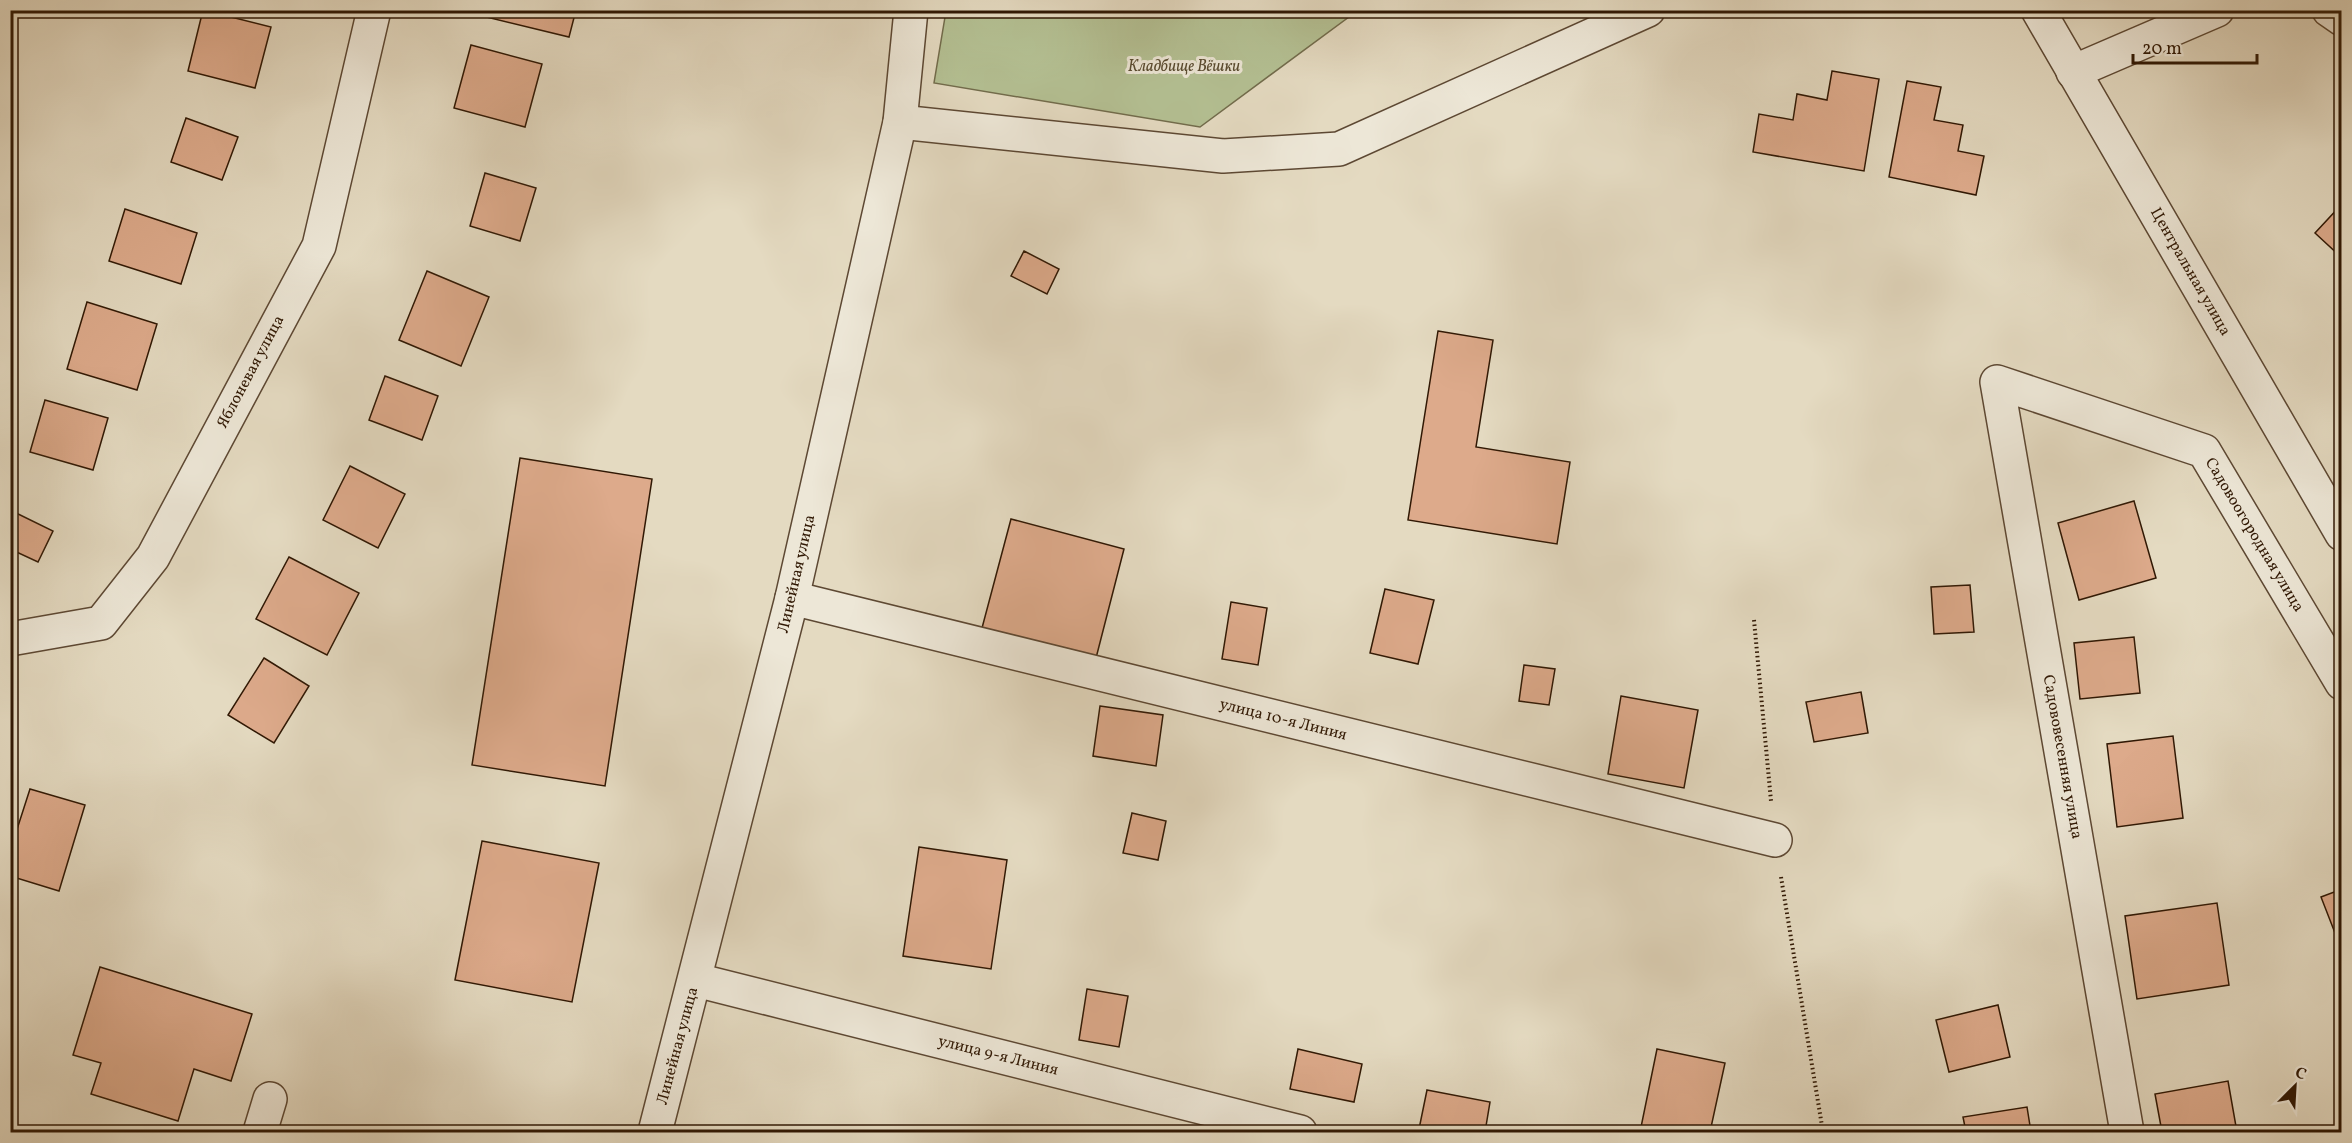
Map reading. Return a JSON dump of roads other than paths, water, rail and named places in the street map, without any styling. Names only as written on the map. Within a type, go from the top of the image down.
[{"type":"street","name":"Яблоневая улица","points":[[10,639],[101,623],[153,557],[319,246],[374,10]]},
{"type":"street","name":"Линейная улица","points":[[655,1132],[696,980],[792,598],[900,122],[911,10]]},
{"type":"street","points":[[900,122],[1223,156],[1339,149],[1648,10]]},
{"type":"street","name":"Центральная улица","points":[[2038,10],[2342,534]]},
{"type":"street","points":[[2073,72],[2217,10]]},
{"type":"street","points":[[2329,10],[2342,19]]},
{"type":"street","name":"Садовоогородная улица","points":[[1997,382],[2204,451],[2342,683]]},
{"type":"street","name":"Садововесенняя улица","points":[[1997,382],[2127,1132]]},
{"type":"street","name":"улица 10-я Линия","points":[[792,598],[1774,840]]},
{"type":"street","name":"улица 9-я Линия","points":[[696,980],[1300,1132]]},
{"type":"street","points":[[260,1132],[270,1099]]},
{"type":"park label","name":"Кладбище Вёшки","points":[[1184,67]]}]
